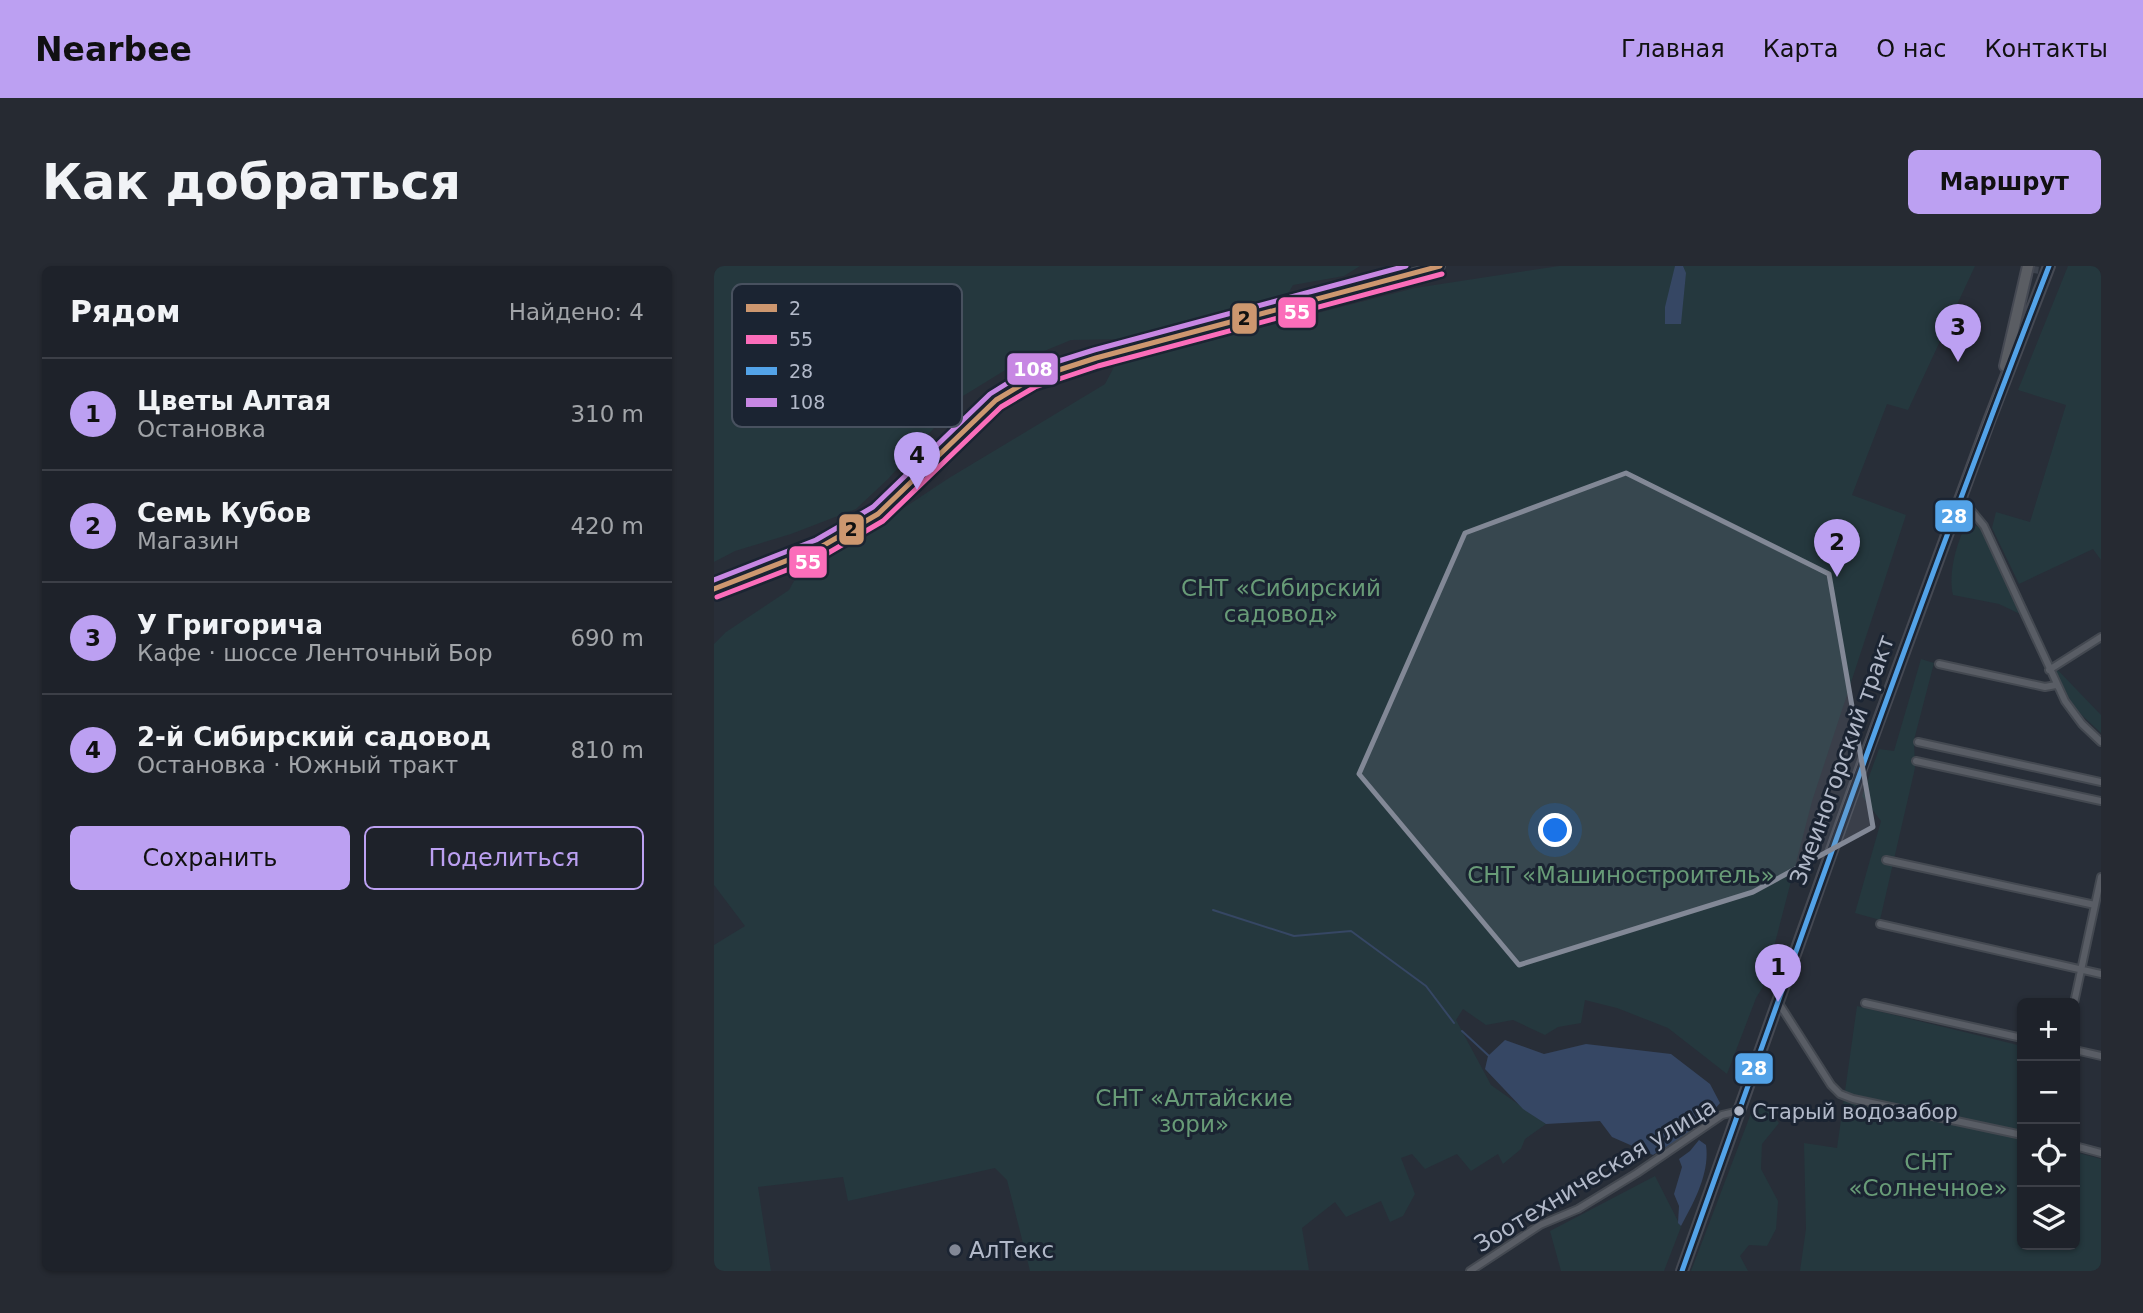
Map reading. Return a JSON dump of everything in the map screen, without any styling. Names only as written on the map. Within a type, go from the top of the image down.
[{"type":"highway","points":[[2022,335],[2042,266]]},
{"type":"highway","name":"Змеиногорский тракт","points":[[1682,1271],[1961,498],[2049,266]]},
{"type":"highway","points":[[1999,396],[2030,270]]},
{"type":"main road","points":[[714,589],[780,564],[858,529],[878,514],[996,400],[1031,379],[1097,358],[1440,266]]},
{"type":"street","points":[[1961,498],[1983,526],[2056,685],[2071,711],[2101,742]]},
{"type":"street","points":[[2049,670],[2101,636]]},
{"type":"street","points":[[1939,664],[2045,687],[2056,685]]},
{"type":"street","points":[[1918,743],[2101,782]]},
{"type":"street","points":[[1916,761],[2101,801]]},
{"type":"street","points":[[1886,860],[2095,905]]},
{"type":"street","points":[[2075,998],[2101,877]]},
{"type":"street","points":[[1880,925],[2101,974]]},
{"type":"street","points":[[1778,1002],[1831,1085],[1840,1094],[2017,1134]]},
{"type":"street","points":[[1865,1003],[2017,1037]]},
{"type":"street","points":[[2080,1051],[2101,1056]]},
{"type":"street","name":"Зоотехническая улица","points":[[1470,1271],[1540,1226],[1578,1209],[1637,1173],[1722,1115],[1740,1111]]},
{"type":"street","points":[[2080,1147],[2101,1153]]},
{"type":"highlighted area","points":[[1626,473],[1829,574],[1873,827],[1753,892],[1519,965],[1359,774],[1465,533]]},
{"type":"green space","points":[[714,266],[1360,266],[1344,276],[1293,285],[1285,299],[1129,339],[1071,340],[1020,361],[962,397],[962,284],[732,284],[732,427],[935,427],[888,479],[856,509],[791,534],[735,551],[714,562]]},
{"type":"green space","name":"СНТ «Сибирский садовод»","points":[[1559,266],[1975,266],[1908,410],[1887,404],[1852,495],[1906,515],[1812,801],[1764,985],[1756,998],[1727,1074],[1668,1028],[1617,1008],[1585,1000],[1581,1023],[1558,1027],[1545,1035],[1513,1020],[1486,1025],[1463,1009],[1456,1020],[1491,1085],[1546,1124],[1525,1139],[1521,1149],[1503,1164],[1498,1154],[1471,1171],[1457,1154],[1425,1169],[1412,1154],[1401,1158],[1415,1194],[1403,1216],[1390,1222],[1381,1201],[1346,1217],[1335,1202],[1302,1228],[1309,1270],[1030,1271],[1007,1180],[995,1168],[848,1201],[843,1177],[758,1187],[771,1271],[714,1271],[714,945],[745,926],[714,885],[714,644],[726,632],[789,590],[794,581],[949,478],[1105,384],[1115,365],[1415,288]]},
{"type":"green space","points":[[2068,266],[2101,266],[2101,560],[2093,549],[2019,584],[1992,528],[1996,512],[2030,522],[2066,405],[2018,390]]},
{"type":"green space","points":[[1972,523],[1980,528],[2020,614],[1999,604],[1953,595],[1952,569],[1956,550],[1966,525]]},
{"type":"green space","points":[[1921,659],[1934,663],[1914,740],[1915,768],[1880,920],[1855,913],[1881,821],[1862,796],[1879,749],[1894,751]]},
{"type":"green space","points":[[2053,665],[2101,715],[2101,733],[2073,707]]},
{"type":"green space","name":"СНТ «Солнечное»","points":[[1857,1006],[2017,1045],[2017,1250],[2080,1250],[2080,1153],[2101,1159],[2101,1271],[1800,1271],[1806,1229],[1804,1143],[1837,1148]]},
{"type":"green space","points":[[1753,1108],[1767,1108],[1779,1123],[1762,1144],[1761,1169],[1778,1201],[1776,1229],[1767,1246],[1749,1245],[1740,1256],[1748,1271],[1691,1271]]},
{"type":"green space","points":[[1655,1176],[1681,1227],[1664,1271],[1561,1271],[1550,1231]]},
{"type":"water","points":[[1675,266],[1683,266],[1686,273],[1681,324],[1665,324],[1665,307]]},
{"type":"water","points":[[1505,1040],[1544,1054],[1586,1044],[1671,1054],[1710,1084],[1720,1103],[1697,1126],[1653,1155],[1612,1137],[1600,1121],[1546,1124],[1523,1109],[1485,1069],[1488,1056]]},
{"type":"water","points":[[1699,1140],[1706,1145],[1706,1166],[1700,1187],[1681,1226],[1678,1223],[1679,1206],[1674,1194],[1682,1167],[1679,1159]]},
{"type":"waterway","points":[[1213,910],[1294,936],[1351,931],[1426,986],[1454,1023]]},
{"type":"waterway","points":[[1462,1031],[1489,1056]]},
{"type":"tunnel","points":[[2033,273],[2034,266]]},
{"type":"transit line","name":"108","points":[[962,421],[990,394],[1027,371],[1094,350],[1406,266]]},
{"type":"transit line","name":"2","points":[[714,589],[819,548],[878,514],[996,400],[1031,379],[1096,358],[1440,266]]},
{"type":"transit line","name":"28","points":[[1682,1271],[1908,642],[2049,266]]},
{"type":"transit line","name":"55","points":[[717,597],[823,556],[883,521],[1001,407],[1035,387],[1098,366],[1442,274]]},
{"type":"transit line","name":"108","points":[[714,580],[816,540],[873,507],[956,427]]},
{"type":"place","name":"У Григорича","points":[[1958,362]]},
{"type":"place","name":"2-й Сибирский садовод","points":[[917,490]]},
{"type":"place","name":"Семь Кубов","points":[[1837,577]]},
{"type":"place","name":"Цветы Алтая","points":[[1778,1002]]},
{"type":"place","name":"Старый водозабор","points":[[1739,1111]]},
{"type":"place","name":"АлТекс","points":[[955,1250]]},
{"type":"park label","name":"СНТ «Машиностроитель»","points":[[1621,875]]},
{"type":"park label","name":"СНТ «Алтайские зори»","points":[[1194,1111]]}]
